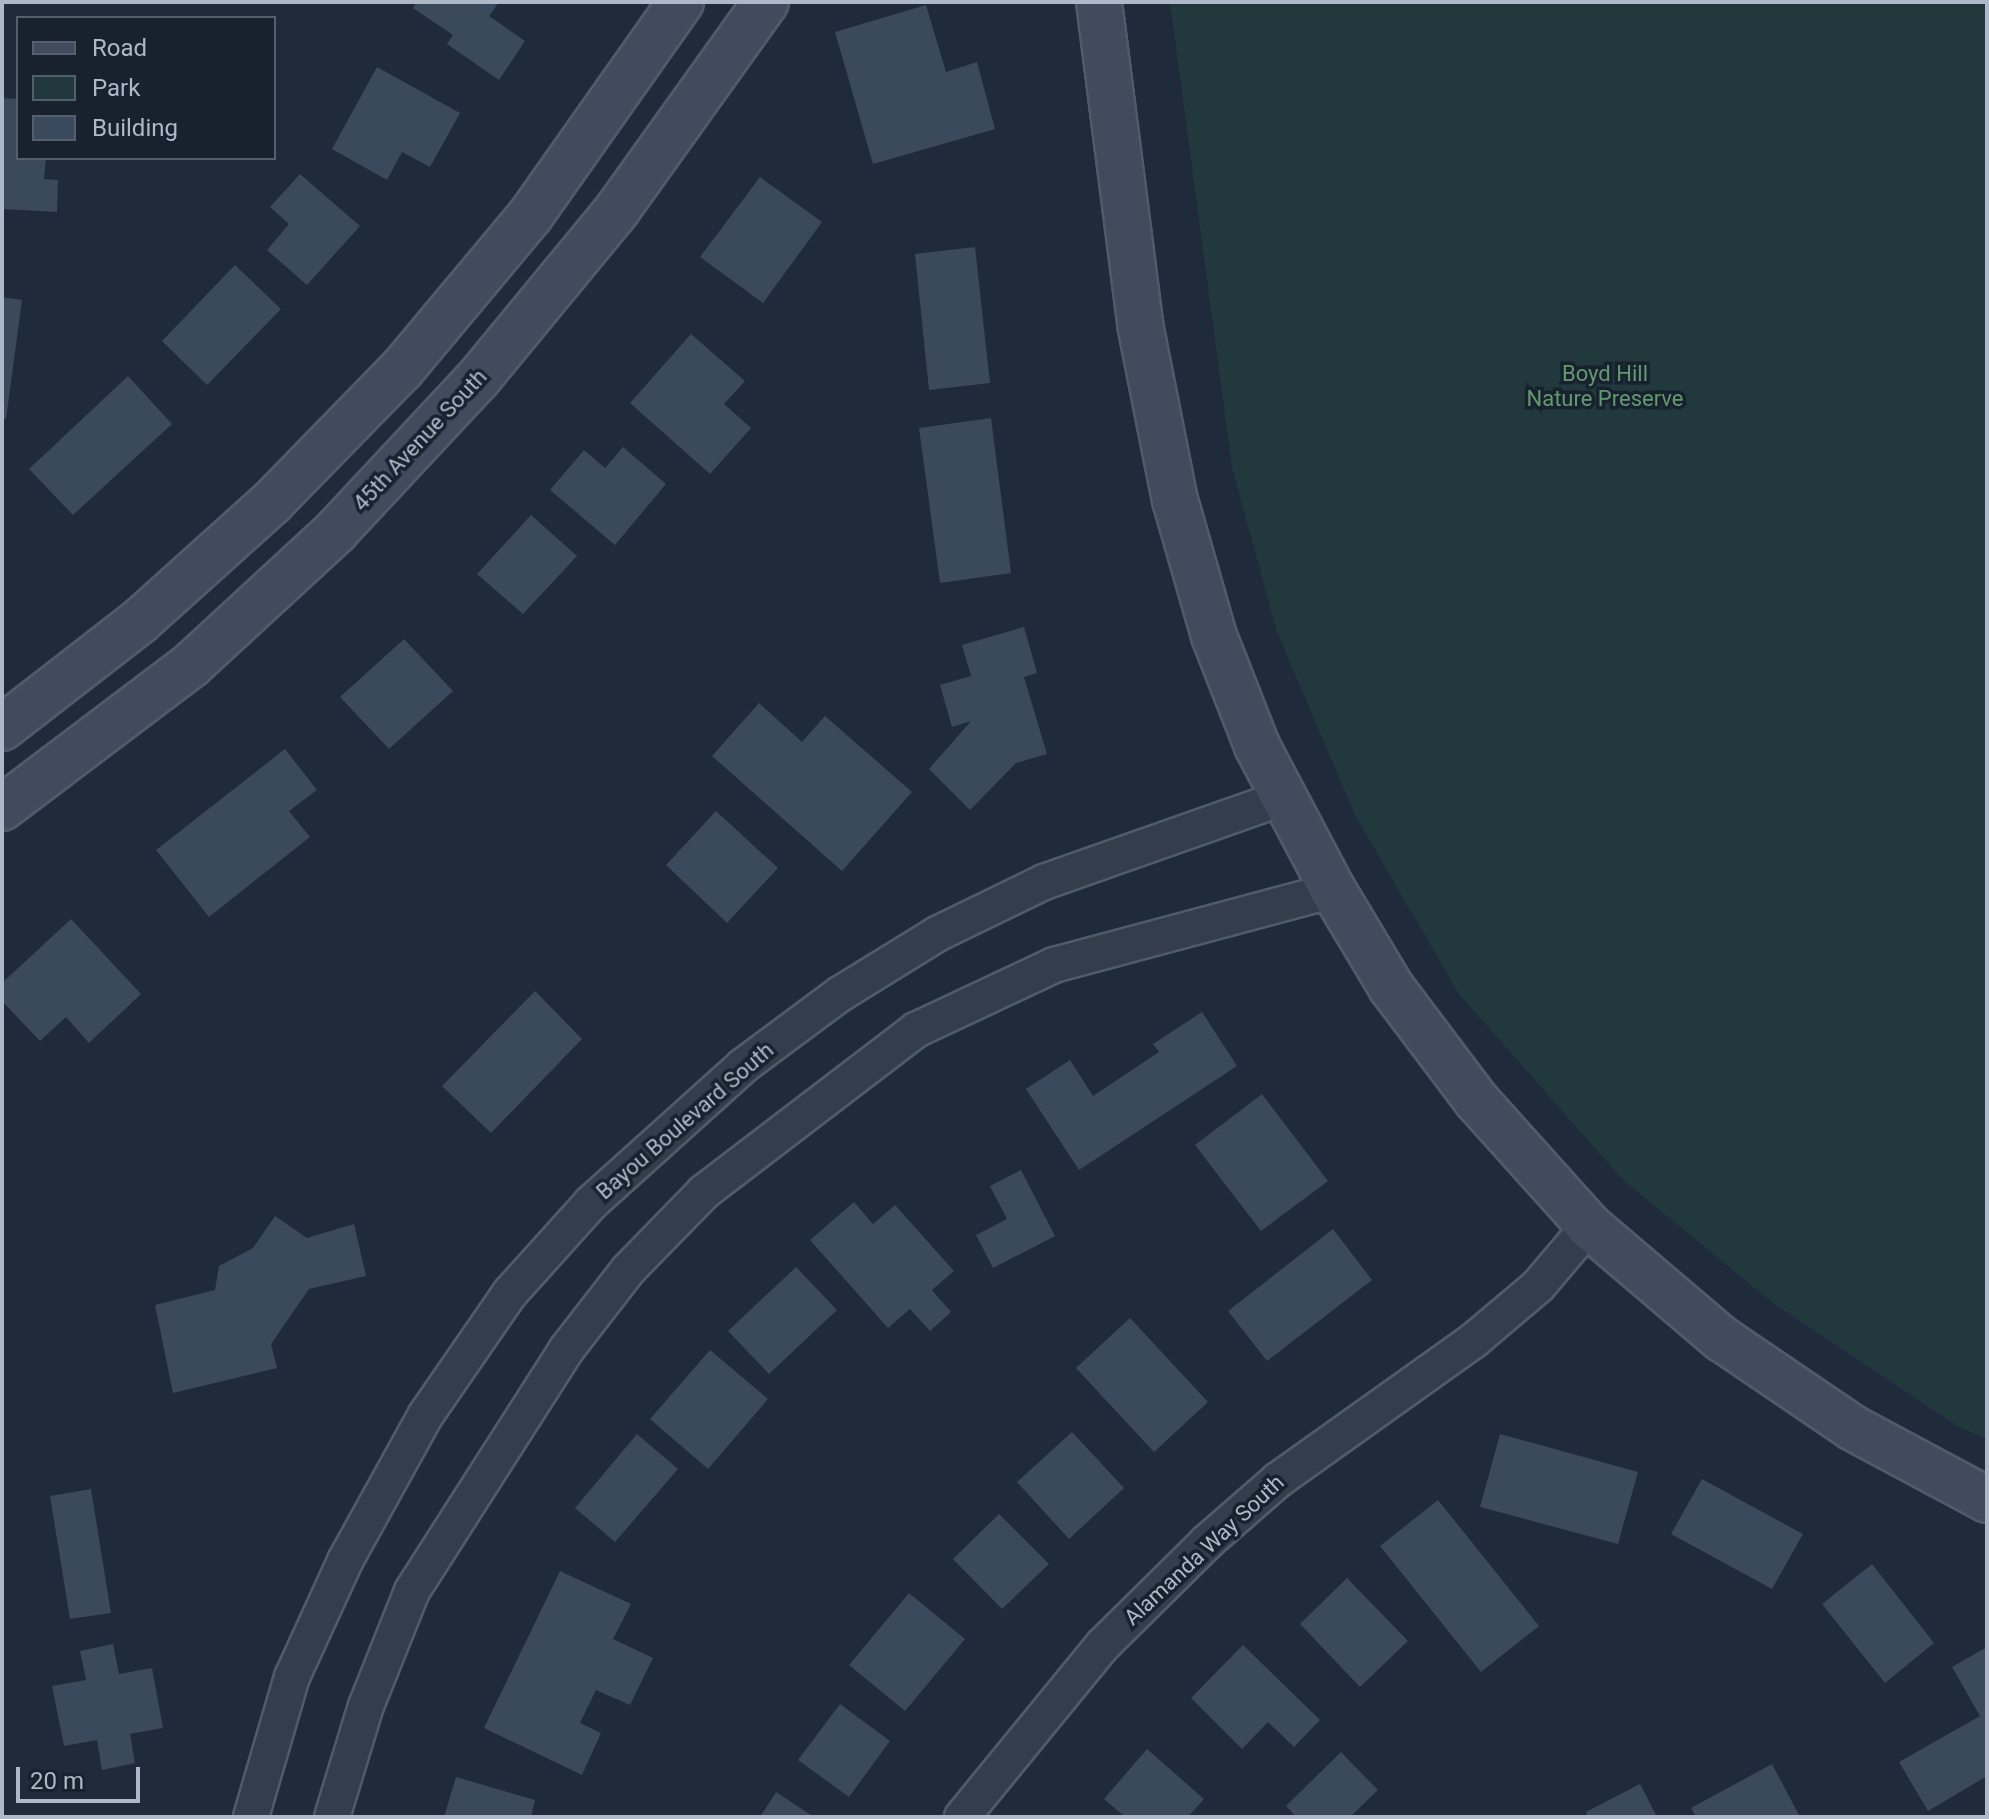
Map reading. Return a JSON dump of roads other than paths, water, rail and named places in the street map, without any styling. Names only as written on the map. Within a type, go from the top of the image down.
[{"type":"street","points":[[2,728],[140,621],[272,502],[402,369],[530,216],[681,2]]},
{"type":"street","points":[[1099,2],[1140,324],[1175,500],[1214,636],[1257,746],[1333,890],[1391,987],[1467,1089],[1589,1226],[1735,1348],[1853,1428],[1987,1500]]},
{"type":"street","name":"45th Avenue South","points":[[2,808],[191,665],[336,531],[477,380],[617,210],[763,3]]},
{"type":"street","name":"Bayou Boulevard South","points":[[251,1817],[292,1677],[345,1561],[425,1416],[510,1293],[591,1203],[743,1066],[840,994],[937,934],[1044,882],[1285,797]]},
{"type":"street","points":[[332,1817],[366,1706],[412,1591],[566,1350],[628,1270],[704,1192],[916,1030],[1054,965],[1333,890]]},
{"type":"street","name":"Alamanda Way South","points":[[962,1817],[1103,1645],[1207,1542],[1278,1480],[1484,1332],[1538,1286],[1589,1226]]},
{"type":"park label","name":"Boyd Hill Nature Preserve","points":[[1605,386]]}]
